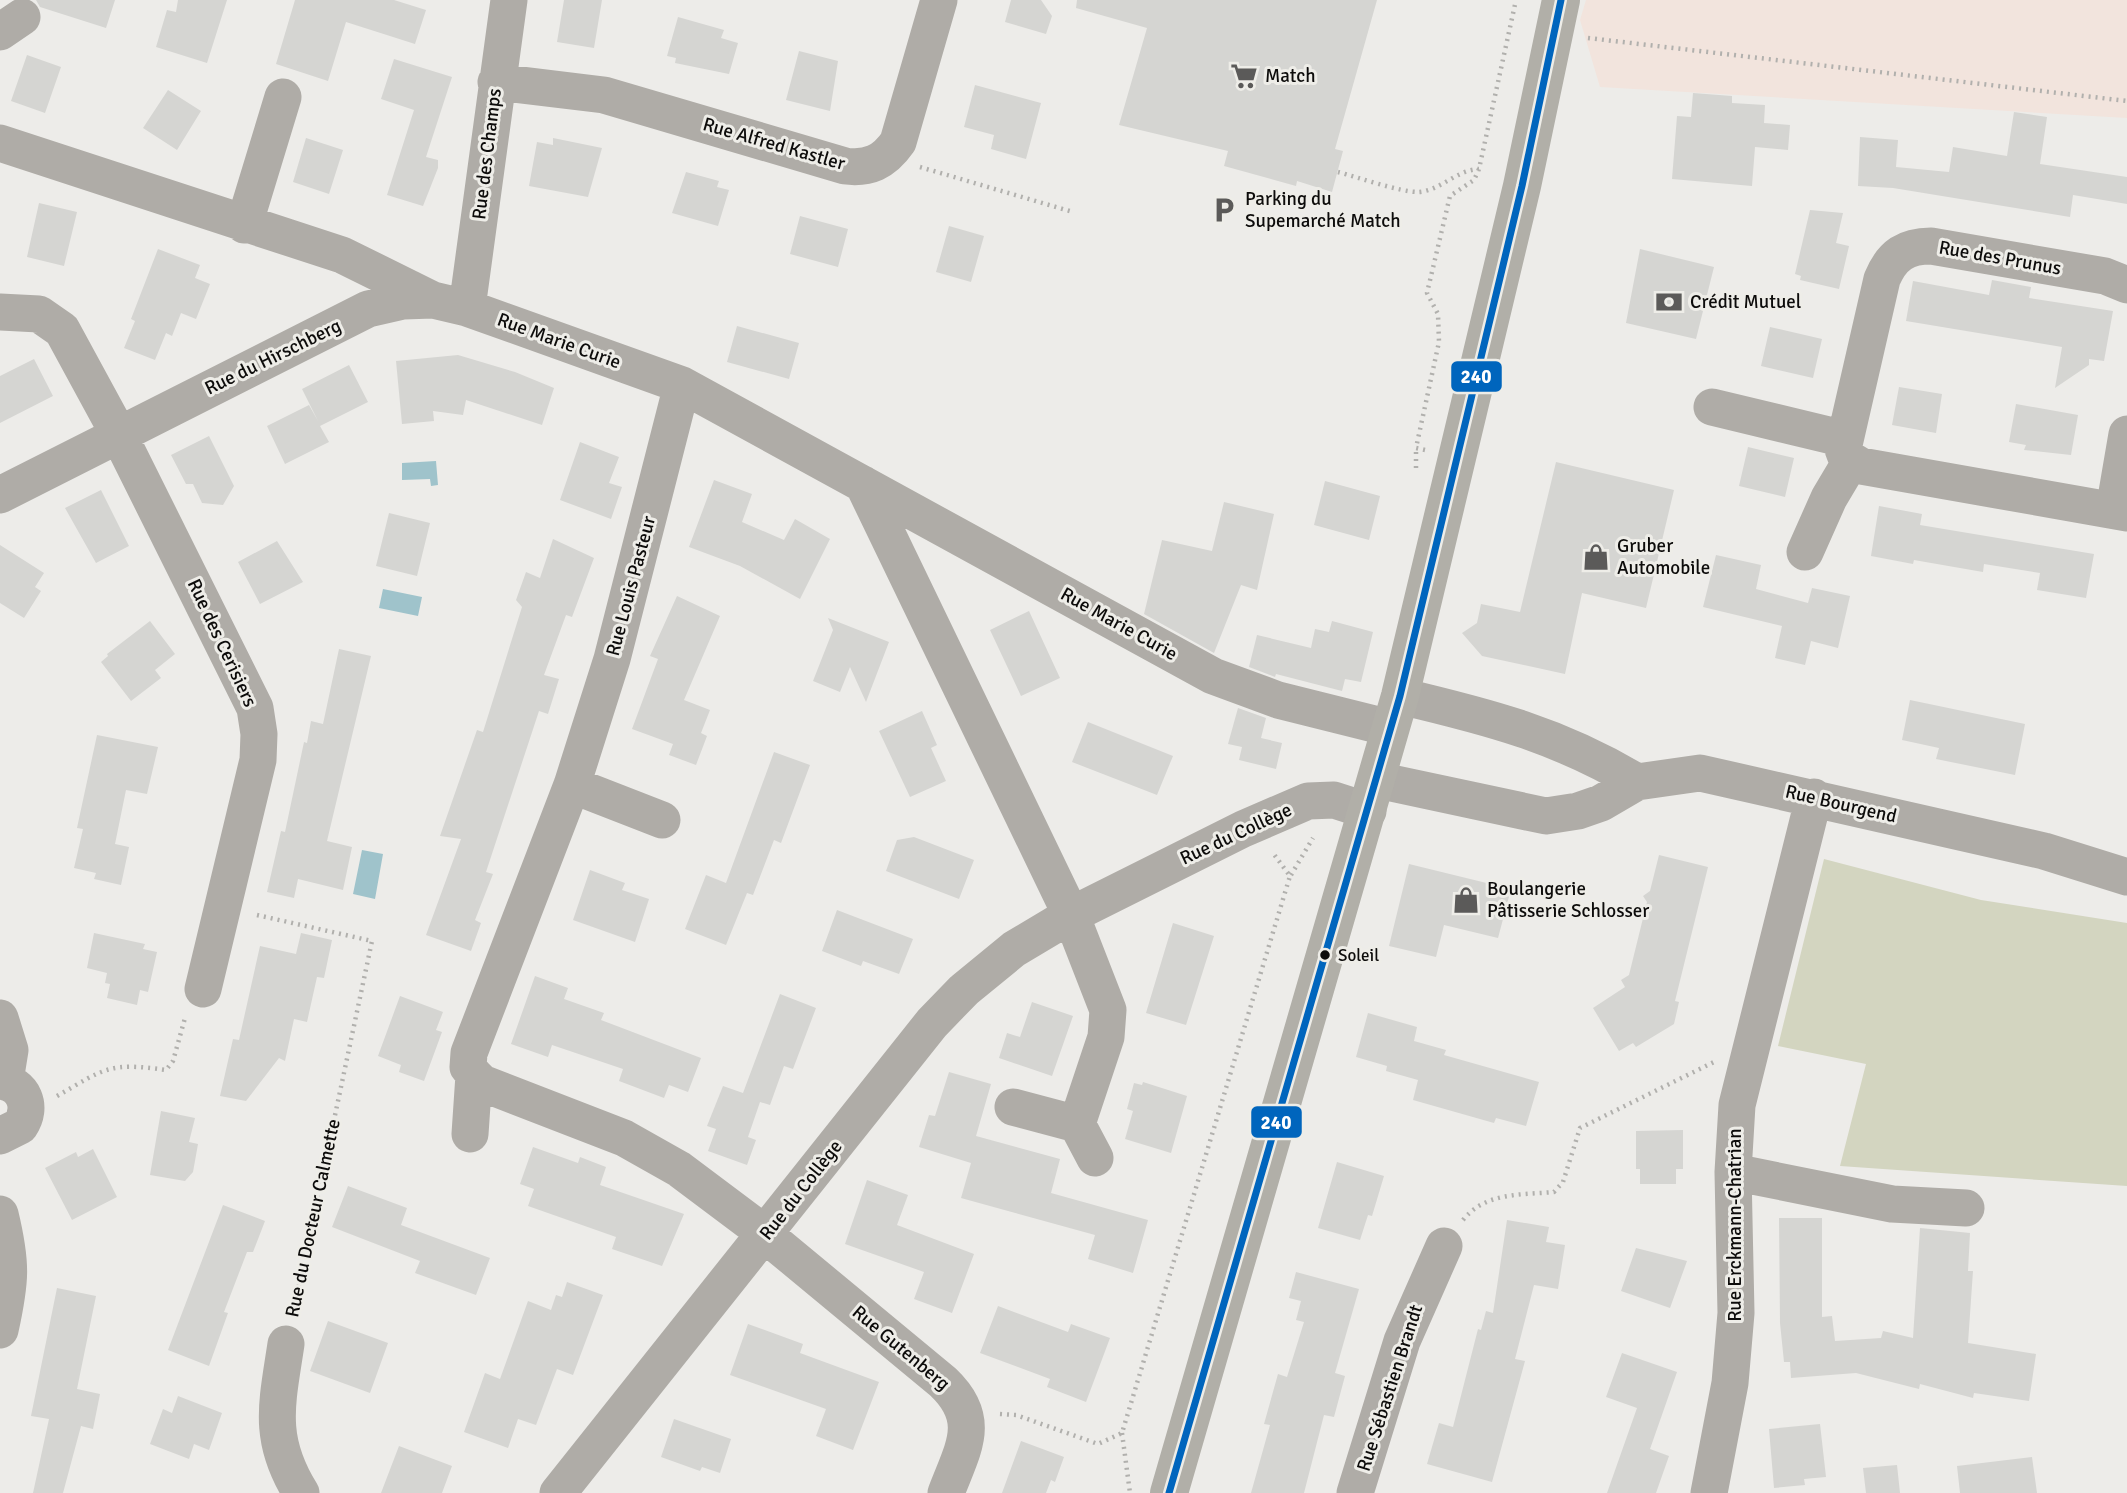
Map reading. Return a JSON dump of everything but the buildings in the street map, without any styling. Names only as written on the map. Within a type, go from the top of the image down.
[{"type":"main road","points":[[1169,1493],[1395,712],[1522,186],[1557,17]]},
{"type":"street","name":"Rue des Champs","points":[[450,304],[496,82],[509,0]]},
{"type":"street","points":[[889,155],[898,142],[939,0]]},
{"type":"street","name":"Rue Alfred Kastler","points":[[496,82],[604,95],[845,166],[862,168],[889,155]]},
{"type":"street","points":[[244,225],[283,97]]},
{"type":"street","name":"Rue Marie Curie","points":[[0,144],[342,255],[450,304],[682,386],[1213,676],[1289,703],[1395,712]]},
{"type":"street","name":"Rue des Prunus","points":[[1805,552],[1848,450],[1882,279],[1887,267],[1904,250],[1931,246],[2105,276],[2127,285]]},
{"type":"street","name":"Rue du Hirschberg","points":[[0,495],[118,433],[368,309],[403,301],[450,304]]},
{"type":"street","points":[[0,312],[39,314],[62,330],[118,433]]},
{"type":"street","name":"Rue Louis Pasteur","points":[[470,1134],[474,1075],[468,1068],[469,1053],[572,785],[612,659],[682,386]]},
{"type":"street","points":[[1712,407],[1848,450],[1874,469],[2121,511],[2127,434]]},
{"type":"street","name":"Rue des Cerisiers","points":[[118,433],[255,708],[258,760],[203,989]]},
{"type":"street","points":[[863,484],[891,537],[1071,915],[1108,1010],[1106,1037],[1077,1124],[1095,1158]]},
{"type":"street","points":[[1395,712],[1489,717],[1552,737],[1596,757],[1637,782]]},
{"type":"street","name":"Rue Bourgend","points":[[1372,796],[1546,816],[1578,811],[1601,803],[1637,782],[1700,773],[2044,851],[2127,877]]},
{"type":"street","points":[[572,785],[662,820]]},
{"type":"street","name":"Rue du Collège","points":[[558,1493],[932,1023],[964,990],[1014,949],[1071,915],[1257,822],[1308,801],[1372,796]]},
{"type":"street","name":"Rue Erckmann-Chatrian","points":[[1709,1493],[1730,1383],[1736,1313],[1733,1172],[1737,1105],[1814,797]]},
{"type":"street","name":"Rue Bourgend","points":[[2044,851],[2127,859]]},
{"type":"street","points":[[0,1018],[10,1050],[10,1089],[25,1118],[20,1126],[0,1136]]},
{"type":"street","points":[[474,1075],[482,1083],[596,1126],[649,1151],[765,1235]]},
{"type":"street","points":[[1013,1107],[1077,1124]]},
{"type":"street","points":[[1733,1172],[1892,1204],[1966,1208]]},
{"type":"street","points":[[0,1214],[8,1247],[11,1280],[0,1330]]},
{"type":"street","name":"Rue Gutenberg","points":[[765,1235],[943,1382],[963,1404],[968,1417]]},
{"type":"street","name":"Rue Sébastien Brandt","points":[[1355,1493],[1402,1341],[1444,1246]]},
{"type":"street","name":"Rue du Docteur Calmette","points":[[286,1344],[275,1419],[285,1465],[301,1493]]},
{"type":"street","points":[[946,1493],[962,1451],[968,1417]]},
{"type":"path","points":[[1457,459],[1416,448],[1439,342],[1438,314],[1427,293],[1450,196],[1474,180],[1479,169],[1516,0]]},
{"type":"path","points":[[1557,17],[2127,101]]},
{"type":"path","points":[[889,155],[1073,212]]},
{"type":"path","points":[[1338,172],[1417,192],[1434,188],[1465,170],[1479,169]]},
{"type":"path","points":[[1130,1493],[1122,1433],[1290,876],[1270,849],[1257,822]]},
{"type":"path","name":"Rue du Docteur Calmette","points":[[222,908],[372,941],[286,1344]]},
{"type":"path","points":[[10,1089],[56,1096],[109,1067],[130,1065],[166,1070],[173,1061],[187,1011],[203,989]]},
{"type":"path","points":[[1444,1246],[1465,1216],[1482,1202],[1496,1197],[1554,1192],[1560,1188],[1575,1136],[1586,1124],[1699,1067],[1751,1050]]},
{"type":"path","points":[[968,1417],[1017,1415],[1098,1444],[1122,1433]]},
{"type":"shaded area","points":[[1586,0],[2127,0],[2127,118],[1600,87],[1580,20]]},
{"type":"green space","points":[[1824,859],[1981,900],[2127,923],[2127,1186],[1840,1166],[1866,1064],[1778,1046]]},
{"type":"water","points":[[436,461],[438,485],[431,486],[430,479],[402,480],[402,463]]},
{"type":"water","points":[[383,589],[422,597],[418,616],[379,608]]},
{"type":"water","points":[[362,850],[383,854],[375,899],[353,894]]},
{"type":"transit line","name":"240","points":[[1169,1493],[1400,696],[1522,186],[1561,0]]},
{"type":"place","name":"Match","points":[[1244,76]]},
{"type":"place","name":"Parking du Supemarché Match","points":[[1224,210]]},
{"type":"place","name":"Crédit Mutuel","points":[[1669,302]]},
{"type":"place","name":"Gruber Automobile","points":[[1596,557]]},
{"type":"place","name":"Boulangerie Pâtisserie Schlosser","points":[[1466,900]]},
{"type":"place","name":"Soleil","points":[[1325,955]]}]
